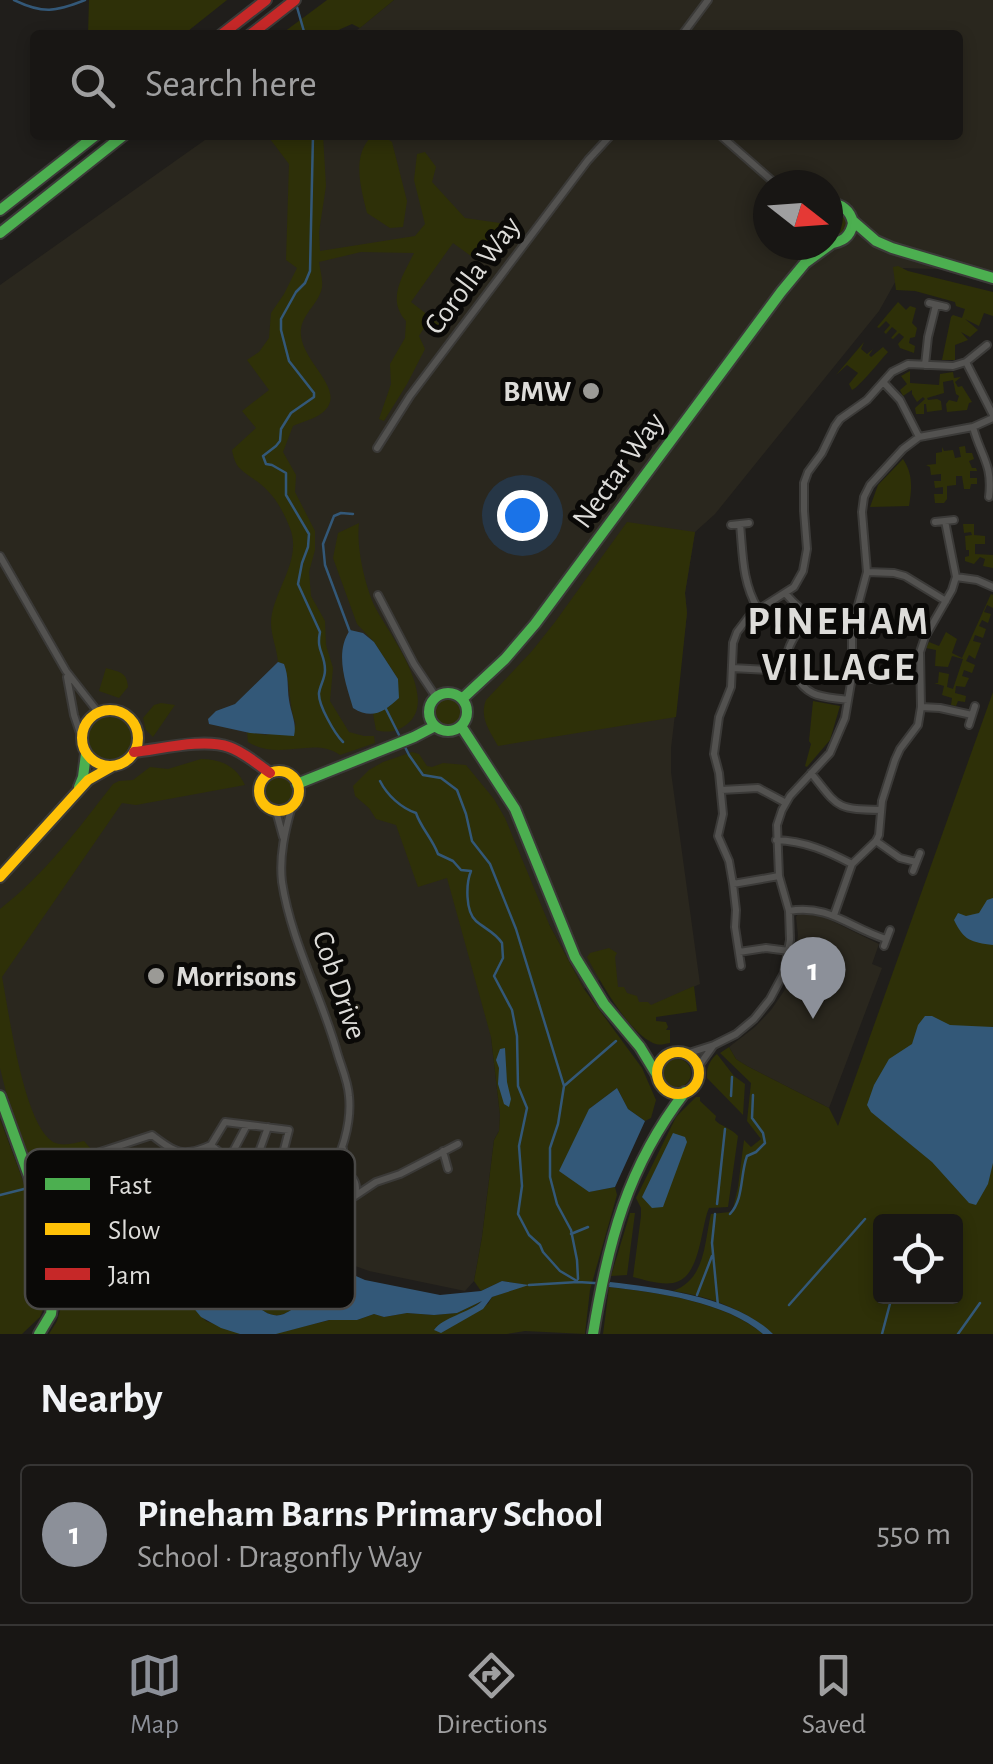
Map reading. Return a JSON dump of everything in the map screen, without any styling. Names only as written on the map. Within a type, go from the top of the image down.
[{"type":"main road","points":[[227,30],[266,0]]},
{"type":"main road","points":[[256,30],[295,0]]},
{"type":"main road","points":[[0,210],[90,140]]},
{"type":"main road","points":[[0,233],[118,140]]},
{"type":"main road","points":[[843,205],[876,241],[993,278]]},
{"type":"main road","points":[[843,237],[852,231],[853,220]]},
{"type":"main road","points":[[843,243],[876,241]]},
{"type":"main road","name":"Nectar Way","points":[[462,699],[536,624],[808,260]]},
{"type":"main road","points":[[452,694],[462,699],[467,714],[460,726],[446,731],[435,726],[429,708],[436,698],[452,694]]},
{"type":"main road","points":[[0,877],[88,780],[126,761],[134,752],[138,738],[128,716],[111,710],[98,712],[86,724],[82,739],[86,752],[83,777],[78,790]]},
{"type":"main road","points":[[297,784],[435,726]]},
{"type":"main road","points":[[460,726],[514,809],[575,957],[604,1004],[640,1047],[665,1089],[664,1118]]},
{"type":"main road","points":[[138,738],[166,749],[215,744],[228,747],[270,772],[283,771],[297,784],[298,796],[292,806],[276,811],[260,799],[261,782],[270,772]]},
{"type":"main road","points":[[134,752],[146,752],[153,747]]},
{"type":"main road","points":[[86,752],[97,763],[112,766]]},
{"type":"main road","points":[[247,758],[261,782]]},
{"type":"main road","points":[[593,1334],[607,1256],[631,1183],[664,1118],[696,1083],[698,1066],[686,1054],[660,1054],[640,1047]]},
{"type":"main road","points":[[657,1075],[660,1061],[668,1054]]},
{"type":"main road","points":[[665,1089],[678,1094],[685,1092]]},
{"type":"main road","points":[[0,1096],[25,1165]]},
{"type":"main road","points":[[39,1334],[51,1309]]},
{"type":"street","points":[[687,30],[708,0]]},
{"type":"street","name":"Corolla Way","points":[[377,448],[445,348],[606,140]]},
{"type":"street","points":[[726,140],[760,170]]},
{"type":"street","points":[[926,365],[932,304],[946,307]]},
{"type":"street","points":[[741,966],[729,861],[718,836],[721,790],[714,754],[717,723],[731,687],[737,632],[758,609],[794,587],[803,570],[808,548],[803,491],[808,472],[840,419],[867,400],[901,366],[950,366],[966,362],[987,345]]},
{"type":"street","points":[[686,1054],[714,1046],[754,1020],[784,972],[789,951],[788,911],[779,876],[777,826],[786,803],[830,752],[846,718],[852,677],[852,628],[867,572],[864,497],[884,467],[919,437],[972,427],[993,416],[966,362]]},
{"type":"street","points":[[884,383],[900,400],[919,437]]},
{"type":"street","points":[[972,427],[992,479],[991,498],[980,496]]},
{"type":"street","points":[[834,915],[852,864],[876,841],[897,754],[918,726],[920,652],[956,577],[950,520],[935,522]]},
{"type":"street","points":[[740,524],[745,582],[758,609]]},
{"type":"street","points":[[0,556],[66,670],[98,712]]},
{"type":"street","points":[[867,572],[905,576],[946,601]]},
{"type":"street","points":[[956,577],[993,587]]},
{"type":"street","points":[[785,593],[808,616],[829,626],[852,628]]},
{"type":"street","points":[[378,595],[436,698]]},
{"type":"street","points":[[808,616],[790,644],[788,666],[806,690],[848,700]]},
{"type":"street","points":[[732,668],[768,670],[788,666]]},
{"type":"street","points":[[66,670],[82,739]]},
{"type":"street","points":[[852,677],[919,677]]},
{"type":"street","points":[[920,706],[972,715]]},
{"type":"street","points":[[969,725],[975,706]]},
{"type":"street","points":[[810,773],[842,808],[881,810]]},
{"type":"street","points":[[721,790],[758,788],[786,803]]},
{"type":"street","name":"Cob Drive","points":[[292,806],[284,838],[282,882],[349,1096],[343,1148]]},
{"type":"street","name":"Cob Drive","points":[[276,811],[284,838]]},
{"type":"street","points":[[776,840],[814,846],[852,864]]},
{"type":"street","points":[[876,841],[914,867],[920,853]]},
{"type":"street","points":[[733,884],[779,876]]},
{"type":"street","points":[[788,911],[811,909],[834,915],[885,943],[890,930]]},
{"type":"street","points":[[739,952],[766,948],[789,951]]},
{"type":"street","points":[[698,1066],[714,1046]]},
{"type":"street","points":[[203,1149],[212,1145],[225,1122],[285,1129],[289,1134],[284,1149]]},
{"type":"street","points":[[234,1149],[247,1125]]},
{"type":"street","points":[[260,1149],[268,1127]]},
{"type":"street","points":[[110,1149],[152,1136],[169,1149]]},
{"type":"street","points":[[355,1196],[376,1182],[458,1144]]},
{"type":"street","points":[[212,1145],[216,1149]]},
{"type":"street","points":[[443,1151],[448,1169]]},
{"type":"street","points":[[355,1178],[376,1182]]},
{"type":"street","points":[[355,1184],[355,1196]]},
{"type":"shaded area","points":[[89,0],[227,0],[189,30],[88,30]]},
{"type":"shaded area","points":[[327,0],[394,0],[360,28],[352,24],[338,30],[287,30]]},
{"type":"shaded area","points":[[394,0],[993,0],[993,271],[903,268],[879,311],[715,514],[695,532],[685,593],[687,613],[671,772],[700,984],[633,1014],[604,977],[584,989],[549,924],[491,1037],[499,1131],[494,1140],[474,1281],[465,1291],[355,1266],[355,1149],[25,1149],[22,1176],[0,1119],[0,285],[205,140],[963,140],[963,30],[357,30]]},
{"type":"shaded area","points":[[271,140],[323,140],[326,186],[320,251],[415,236],[425,224],[414,180],[417,154],[425,152],[436,167],[432,182],[465,218],[513,225],[502,242],[471,256],[453,243],[411,302],[442,326],[424,328],[419,336],[425,349],[384,421],[379,419],[391,384],[390,364],[405,338],[406,321],[397,296],[414,253],[361,252],[319,262],[321,292],[301,329],[307,352],[327,385],[329,404],[319,415],[293,426],[283,452],[296,475],[295,492],[315,531],[309,572],[311,596],[325,621],[326,645],[333,668],[330,701],[349,732],[374,736],[375,743],[340,755],[319,748],[260,748],[248,742],[247,732],[266,735],[296,725],[286,671],[284,664],[278,662],[271,623],[292,555],[291,531],[275,499],[239,468],[232,450],[256,428],[242,411],[269,390],[247,360],[269,338],[271,313],[297,268],[286,260],[289,164]]},
{"type":"shaded area","points":[[369,140],[392,142],[407,201],[403,227],[390,228],[367,213],[360,183],[360,163]]},
{"type":"shaded area","points":[[843,211],[849,223],[843,235]]},
{"type":"shaded area","points":[[893,267],[993,292],[993,316],[984,313],[979,326],[965,319],[978,330],[970,337],[961,332],[968,340],[955,345],[955,360],[942,360],[951,317],[962,318],[965,309],[955,302],[896,290]]},
{"type":"shaded area","points":[[898,302],[906,310],[910,306],[916,308],[912,323],[917,328],[909,343],[915,346],[914,353],[900,348],[898,344],[904,337],[899,333],[891,338],[897,331],[892,327],[884,332],[890,325],[886,321],[877,327]]},
{"type":"shaded area","points":[[864,342],[861,349],[867,354],[873,349],[871,357],[883,347],[888,352],[852,390],[849,384],[858,373],[847,365],[836,375]]},
{"type":"shaded area","points":[[910,371],[910,383],[939,385],[940,374],[953,372],[954,378],[961,377],[955,382],[972,402],[967,410],[947,412],[949,400],[957,402],[959,396],[953,380],[943,382],[944,393],[927,398],[941,401],[942,410],[927,412],[924,404],[924,414],[916,414],[915,408],[925,399],[917,402],[912,390],[903,396],[900,390],[907,384],[901,376]]},
{"type":"shaded area","points":[[965,446],[966,453],[972,453],[974,459],[969,461],[977,471],[970,471],[970,478],[977,478],[977,484],[964,489],[962,476],[956,476],[956,485],[947,486],[944,503],[935,503],[934,494],[943,494],[943,487],[935,488],[934,481],[941,481],[941,474],[931,475],[926,465],[936,464],[936,453],[942,452],[942,447],[944,451],[953,450],[955,458],[961,457],[959,447]]},
{"type":"shaded area","points":[[903,459],[911,481],[909,506],[870,507],[878,485]]},
{"type":"shaded area","points":[[627,522],[695,532],[685,593],[687,613],[676,717],[498,746],[485,719],[486,700],[555,622]]},
{"type":"shaded area","points":[[359,523],[360,555],[368,588],[409,667],[418,700],[415,714],[406,725],[391,731],[376,730],[373,714],[390,706],[398,679],[357,624],[333,558],[338,533]]},
{"type":"shaded area","points":[[963,524],[974,524],[974,535],[985,536],[985,544],[975,544],[975,554],[993,555],[993,568],[983,566],[985,559],[980,557],[974,564],[965,561],[969,550],[965,536],[972,535],[964,533]]},
{"type":"shaded area","points":[[991,594],[993,608],[987,605],[984,612],[991,614],[988,623],[982,620],[979,626],[986,629],[983,638],[975,635],[973,641],[981,643],[975,659],[969,655],[966,661],[975,665],[972,673],[964,670],[962,676],[969,678],[965,687],[956,686],[955,693],[966,696],[965,702],[951,705],[952,698],[942,695],[944,686],[934,683],[938,683],[939,672],[949,674],[947,687],[953,689],[963,659],[952,656],[948,667],[935,666],[936,650],[926,648],[929,642],[939,646],[946,632],[957,639],[952,653],[962,658]]},
{"type":"shaded area","points":[[106,668],[126,678],[128,687],[119,698],[99,691]]},
{"type":"shaded area","points":[[993,692],[993,1334],[773,1334],[726,1305],[673,1291],[698,1269],[711,1214],[733,1209],[744,1140],[751,1147],[761,1139],[747,1121],[751,1083],[720,1053],[729,1047],[736,1059],[747,1066],[829,1108],[838,1126]]},
{"type":"shaded area","points":[[448,697],[459,701],[463,712],[459,723],[448,727],[437,723],[433,712],[437,701]]},
{"type":"shaded area","points":[[813,701],[840,706],[830,740],[807,767],[805,766],[811,744]]},
{"type":"shaded area","points":[[161,703],[175,705],[153,737],[143,718]]},
{"type":"shaded area","points":[[110,715],[126,722],[133,738],[126,754],[110,761],[94,754],[87,738],[94,722]]},
{"type":"shaded area","points":[[412,752],[419,754],[427,766],[466,765],[494,799],[549,924],[584,989],[642,1068],[656,1100],[651,1118],[645,1121],[628,1109],[617,1088],[589,1109],[588,1192],[615,1187],[617,1195],[590,1290],[585,1334],[273,1334],[374,1314],[384,1317],[457,1313],[483,1300],[464,1314],[488,1304],[492,1297],[526,1285],[502,1281],[481,1291],[474,1281],[500,1115],[491,1037],[447,878],[418,887],[396,825],[376,819],[355,796],[353,786],[369,770]]},
{"type":"shaded area","points":[[201,759],[215,760],[237,773],[245,785],[136,805],[122,803],[2,977],[19,1066],[42,1131],[53,1142],[84,1141],[91,1149],[26,1149],[0,1068],[0,909],[46,866],[113,784],[133,780],[150,767],[168,769]]},
{"type":"shaded area","points":[[279,776],[289,780],[293,790],[289,800],[279,804],[269,800],[265,790],[269,780]]},
{"type":"shaded area","points":[[799,913],[816,913],[879,944],[872,964],[882,968],[829,1108],[747,1066],[736,1059],[729,1047],[755,1027],[784,991],[796,951]]},
{"type":"shaded area","points":[[609,948],[617,953],[618,987],[637,996],[639,1002],[651,1005],[694,986],[697,1011],[656,1017],[656,1021],[666,1022],[670,1043],[653,1043],[644,1037],[607,992],[587,957]]},
{"type":"shaded area","points":[[717,1054],[745,1084],[743,1115],[707,1078],[709,1064]]},
{"type":"shaded area","points":[[677,1059],[687,1063],[691,1073],[687,1083],[677,1087],[667,1083],[663,1073],[667,1063]]},
{"type":"shaded area","points":[[696,1097],[716,1116],[717,1122],[738,1136],[728,1207],[709,1208],[694,1263],[682,1279],[663,1283],[633,1277],[641,1216],[636,1198],[676,1117]]},
{"type":"shaded area","points":[[0,1119],[25,1186],[25,1309],[43,1309],[22,1334],[0,1334]]},
{"type":"shaded area","points":[[630,1213],[635,1213],[627,1275],[611,1276]]},
{"type":"shaded area","points":[[609,1287],[710,1306],[763,1334],[603,1334]]},
{"type":"shaded area","points":[[60,1309],[196,1309],[206,1321],[243,1334],[49,1334]]},
{"type":"shaded area","points":[[261,1309],[294,1309],[277,1315]]},
{"type":"water","points":[[350,630],[363,633],[374,642],[398,679],[399,698],[378,713],[353,708],[342,658]]},
{"type":"water","points":[[278,662],[284,664],[287,673],[294,736],[250,733],[209,724],[208,719],[216,711],[235,704]]},
{"type":"water","points":[[993,898],[993,945],[969,939],[954,920],[958,913],[979,913],[987,900]]},
{"type":"water","points":[[925,1016],[950,1025],[993,1027],[993,1163],[988,1184],[976,1205],[969,1203],[932,1162],[867,1105],[889,1059],[912,1044]]},
{"type":"water","points":[[505,1048],[509,1107],[504,1104],[498,1084],[496,1060],[500,1049]]},
{"type":"water","points":[[617,1088],[628,1109],[645,1121],[615,1187],[589,1192],[559,1171],[589,1109]]},
{"type":"water","points":[[673,1133],[685,1137],[687,1142],[663,1207],[652,1208],[642,1197]]},
{"type":"water","points":[[355,1276],[440,1295],[481,1291],[502,1281],[529,1285],[492,1297],[483,1309],[441,1333],[434,1330],[482,1301],[457,1313],[384,1317],[374,1314],[357,1320],[329,1320],[276,1334],[240,1334],[201,1317],[194,1309],[261,1309],[277,1315],[294,1309],[355,1309]]},
{"type":"water","points":[[610,1282],[674,1291],[718,1303],[757,1321],[773,1334],[763,1334],[711,1306],[609,1287]]},
{"type":"waterway","points":[[14,0],[49,10],[85,0]]},
{"type":"waterway","points":[[297,7],[304,30]]},
{"type":"waterway","points":[[313,140],[310,271],[281,319],[281,330],[289,361],[314,397],[291,413],[281,429],[280,441],[263,456],[266,464],[286,473],[286,495],[309,534],[298,584],[320,632],[325,670],[319,693],[321,705],[343,742]]},
{"type":"waterway","points":[[350,632],[325,565],[323,544],[334,516],[353,514]]},
{"type":"waterway","points":[[385,707],[423,775],[441,778],[457,790],[472,841],[490,864],[516,929],[564,1086]]},
{"type":"waterway","points":[[380,781],[395,800],[416,813],[438,854],[461,870],[471,871],[467,889],[472,916],[502,943],[503,958],[494,976],[512,1010],[518,1086],[527,1108],[519,1146],[522,1186],[518,1214],[543,1252],[560,1271],[577,1281]]},
{"type":"waterway","points":[[578,1279],[571,1230],[557,1204],[550,1177],[550,1148],[564,1086],[616,1041]]},
{"type":"waterway","points":[[731,1096],[732,1077]]},
{"type":"waterway","points":[[730,1214],[738,1201],[747,1156],[765,1143],[752,1118],[753,1095]]},
{"type":"waterway","points":[[717,1204],[725,1129]]},
{"type":"waterway","points":[[0,1195],[25,1189]]},
{"type":"waterway","points":[[715,1214],[712,1243],[718,1306]]},
{"type":"waterway","points":[[789,1305],[865,1219]]},
{"type":"waterway","points":[[571,1234],[588,1227]]},
{"type":"waterway","points":[[697,1295],[712,1256]]},
{"type":"waterway","points":[[529,1285],[610,1284]]},
{"type":"waterway","points":[[958,1334],[980,1303]]},
{"type":"waterway","points":[[882,1334],[890,1304]]},
{"type":"traffic: fast","points":[[0,210],[90,140]]},
{"type":"traffic: fast","points":[[0,233],[118,140]]},
{"type":"traffic: fast","points":[[843,207],[853,223],[843,239]]},
{"type":"traffic: fast","points":[[853,221],[876,241],[892,248],[993,278]]},
{"type":"traffic: fast","points":[[462,699],[535,624],[781,292],[809,260]]},
{"type":"traffic: fast","points":[[448,693],[461,699],[467,712],[461,725],[448,731],[435,725],[429,712],[435,699],[448,693]]},
{"type":"traffic: fast","points":[[297,784],[435,726]]},
{"type":"traffic: fast","points":[[461,726],[515,809],[575,957],[604,1004],[640,1047],[657,1075]]},
{"type":"traffic: fast","points":[[79,787],[86,754]]},
{"type":"traffic: fast","points":[[593,1334],[613,1237],[634,1177],[685,1092]]},
{"type":"traffic: fast","points":[[0,1096],[25,1165]]},
{"type":"traffic: fast","points":[[39,1334],[52,1309]]},
{"type":"traffic: slow","points":[[110,710],[130,718],[138,738],[130,758],[110,766],[90,758],[82,738],[90,718],[110,710]]},
{"type":"traffic: slow","points":[[0,877],[88,780],[111,767]]},
{"type":"traffic: slow","points":[[279,771],[293,777],[299,791],[293,805],[279,811],[265,805],[259,791],[265,777],[279,771]]},
{"type":"traffic: slow","points":[[678,1052],[693,1058],[699,1073],[693,1088],[678,1094],[663,1088],[657,1073],[663,1058],[678,1052]]},
{"type":"traffic: jam","points":[[227,30],[266,0]]},
{"type":"traffic: jam","points":[[256,30],[295,0]]},
{"type":"traffic: jam","points":[[134,752],[219,745],[240,752],[270,773]]},
{"type":"place","name":"BMW","points":[[591,391]]},
{"type":"place","name":"Morrisons","points":[[156,976]]},
{"type":"place","name":"Pineham Barns Primary School","points":[[813,1019]]},
{"type":"district","name":"PINEHAM VILLAGE","points":[[839,643]]}]
